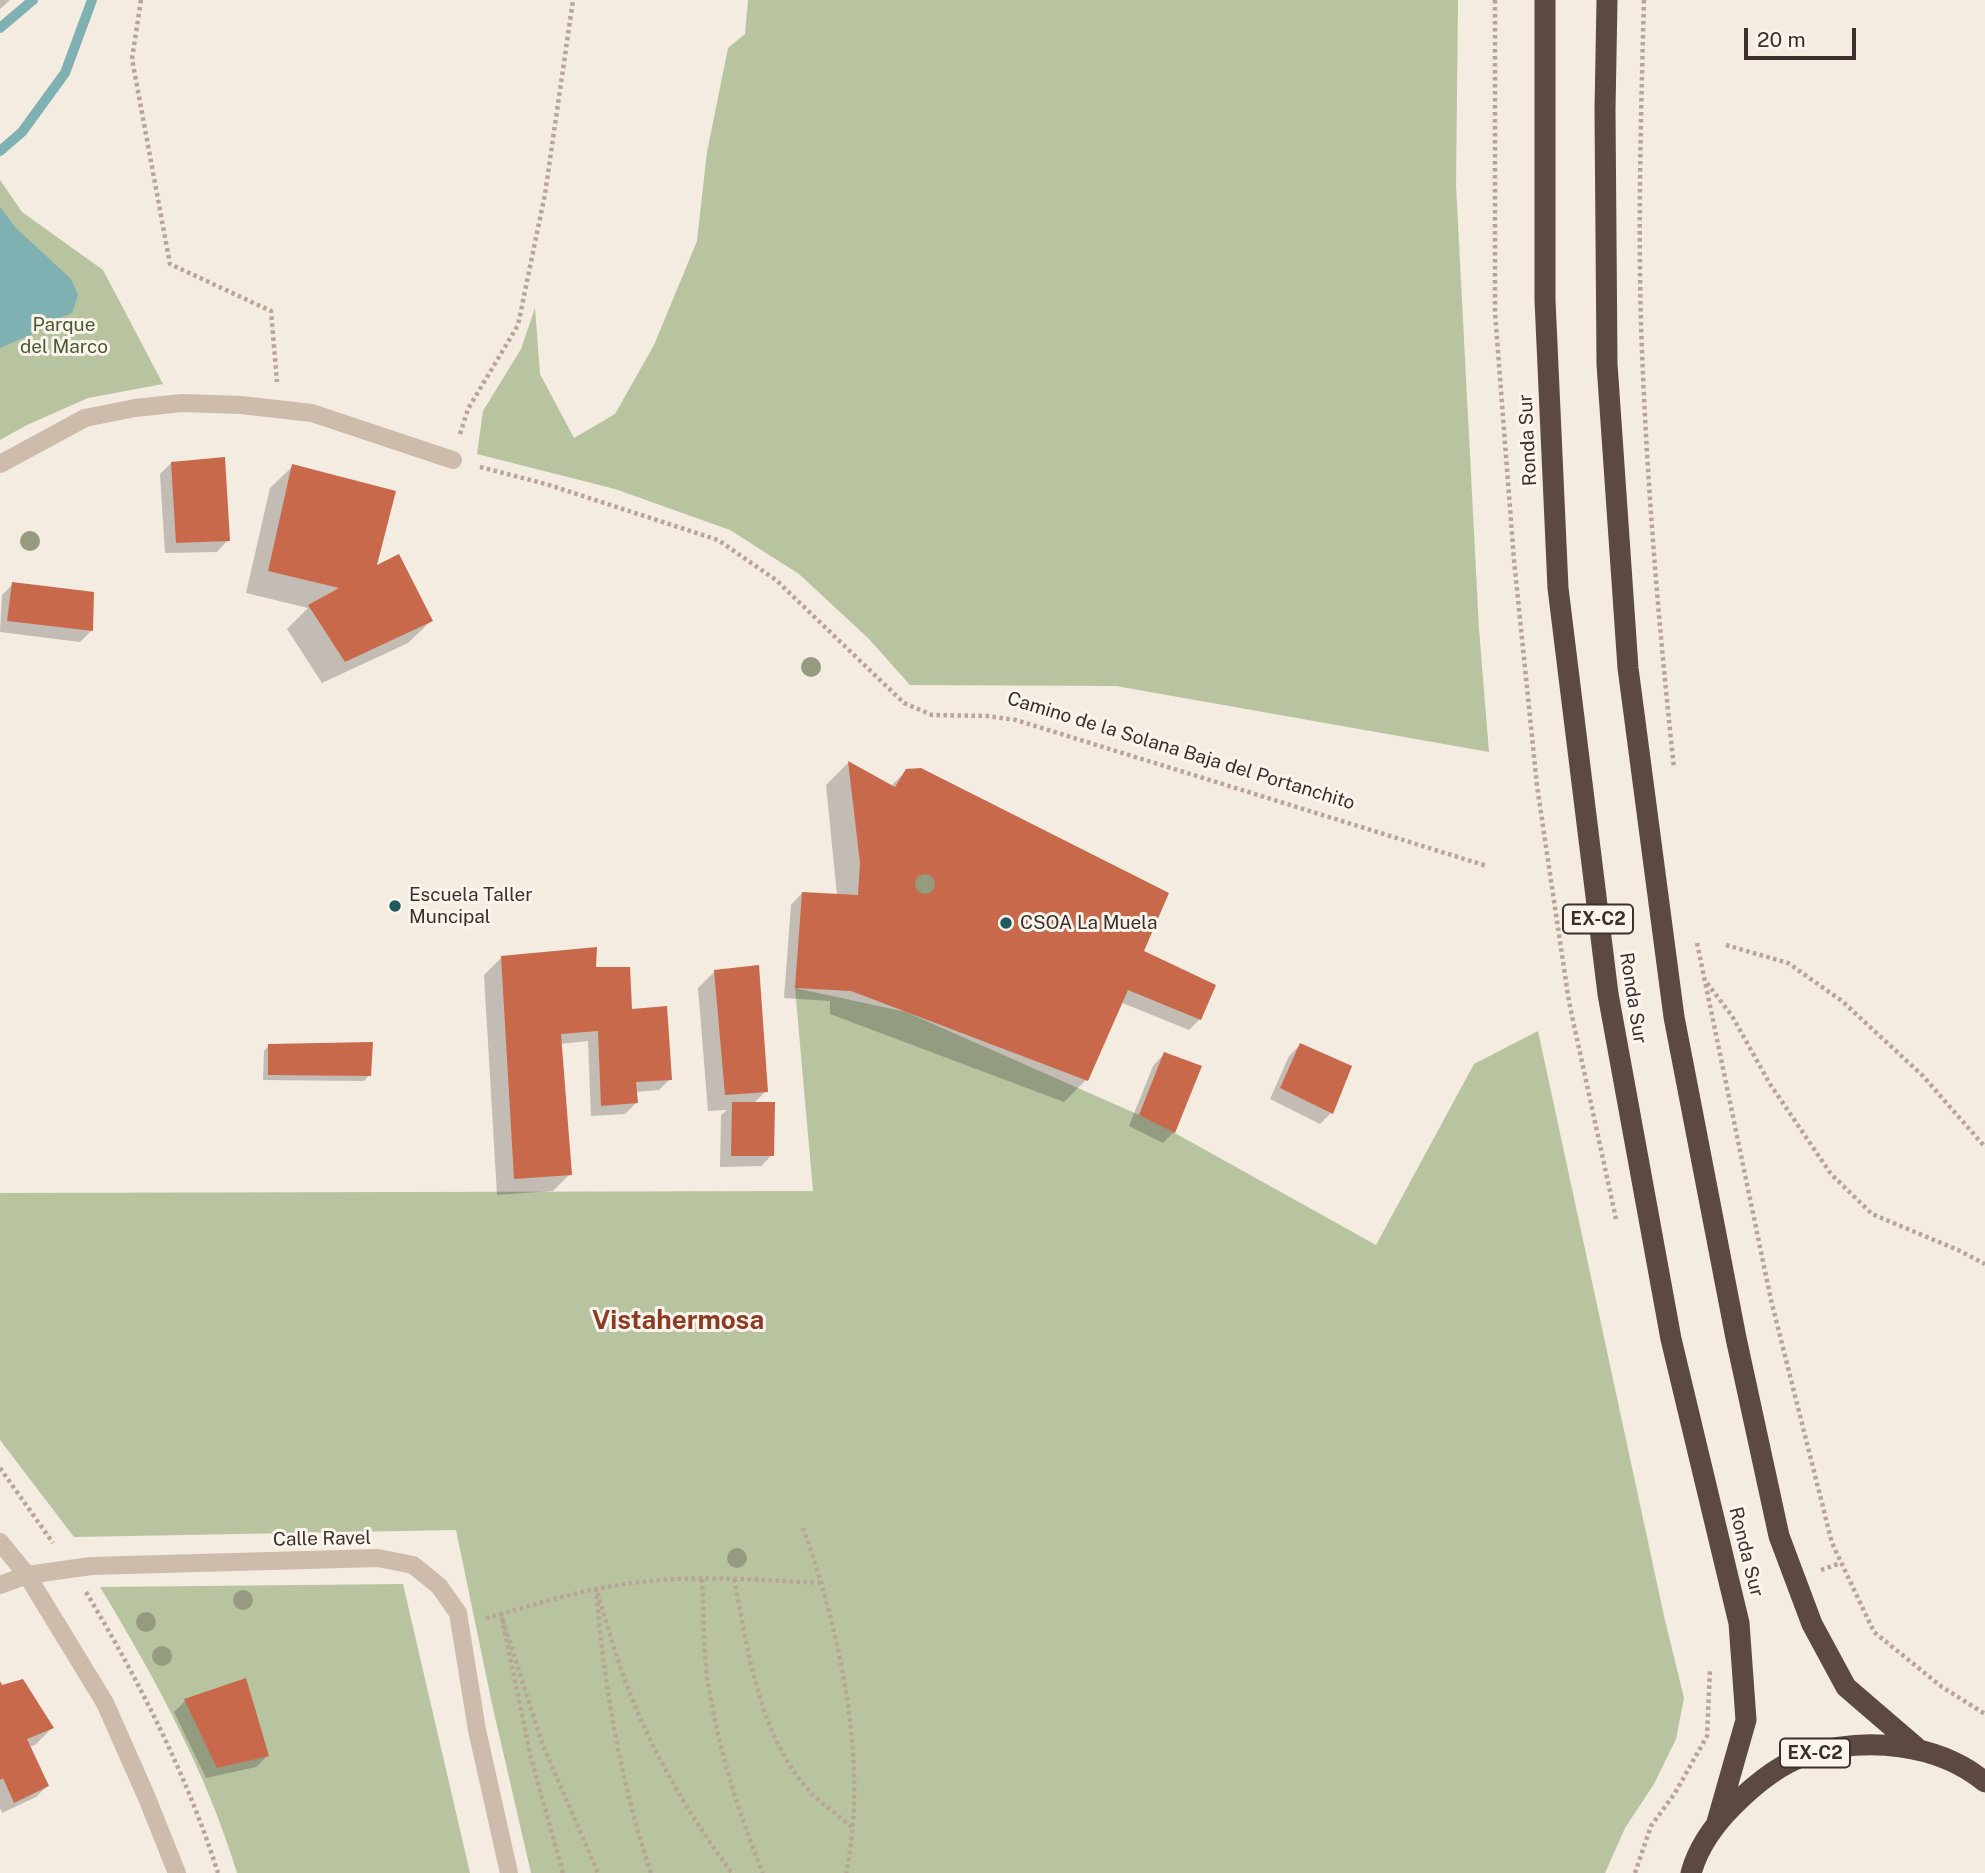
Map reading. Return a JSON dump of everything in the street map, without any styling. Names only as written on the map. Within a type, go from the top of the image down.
[{"type":"highway","name":"Ronda Sur","points":[[1545,0],[1545,300],[1558,588],[1608,994],[1671,1339],[1740,1623],[1746,1720],[1717,1822]]},
{"type":"highway","name":"Ronda Sur","points":[[1607,0],[1607,364],[1628,668],[1674,1017],[1736,1338],[1779,1536],[1812,1624],[1846,1687],[1917,1748]]},
{"type":"highway","name":"EX-C2","points":[[1691,1873],[1717,1822],[1757,1782],[1806,1755],[1861,1744],[1917,1748],[1972,1771],[1985,1782]]},
{"type":"street","points":[[0,464],[85,418],[135,408],[182,403],[241,405],[312,413],[453,460]]},
{"type":"street","points":[[0,1542],[27,1575],[104,1703],[177,1873]]},
{"type":"street","name":"Calle Ravel","points":[[0,1585],[27,1575],[108,1565],[378,1559],[412,1565],[439,1586],[458,1613],[477,1730],[509,1873]]},
{"type":"path","points":[[141,0],[132,59],[170,264],[271,311],[280,409]]},
{"type":"path","points":[[453,460],[468,409],[518,325],[545,194],[573,0]]},
{"type":"path","points":[[1644,0],[1640,163],[1641,323],[1652,526],[1675,773]]},
{"type":"path","name":"Camino de la Solana Baja del Portanchito","points":[[453,460],[546,484],[718,540],[776,580],[904,703],[932,715],[987,716],[1016,720],[1487,866]]},
{"type":"path","points":[[1697,942],[1771,1300],[1832,1543],[1874,1632],[1942,1686],[1985,1714]]},
{"type":"path","points":[[1726,945],[1788,963],[1842,1000],[1923,1076],[1985,1146]]},
{"type":"path","points":[[1704,980],[1732,1016],[1770,1084],[1830,1174],[1872,1213],[1985,1264]]},
{"type":"path","points":[[0,1468],[55,1547]]},
{"type":"path","points":[[803,1528],[823,1583],[849,1713],[855,1794],[846,1873]]},
{"type":"path","points":[[108,1565],[109,1574],[85,1573],[80,1582],[113,1637],[162,1734],[203,1826],[218,1873]]},
{"type":"path","points":[[702,1579],[707,1674],[719,1737],[741,1821],[763,1873]]},
{"type":"path","points":[[479,1620],[627,1583],[734,1579],[823,1583]]},
{"type":"path","points":[[734,1579],[755,1688],[780,1750],[811,1793],[852,1827]]},
{"type":"path","points":[[596,1589],[602,1659],[619,1752],[650,1873]]},
{"type":"path","points":[[596,1589],[629,1692],[666,1771],[710,1844],[732,1873]]},
{"type":"path","points":[[501,1614],[531,1758],[563,1873]]},
{"type":"path","points":[[501,1614],[542,1743],[598,1873]]},
{"type":"green space","points":[[748,0],[1458,0],[1456,185],[1479,629],[1489,752],[1116,686],[910,685],[869,639],[799,574],[730,530],[615,489],[477,454],[483,411],[521,349],[535,308],[540,374],[574,438],[615,414],[654,345],[697,241],[707,152],[728,48],[745,34]]},
{"type":"green space","name":"Parque del Marco","points":[[0,180],[22,212],[103,270],[163,384],[88,398],[0,440]]},
{"type":"green space","points":[[795,988],[906,1012],[1155,1122],[1376,1245],[1474,1064],[1538,1031],[1684,1698],[1676,1739],[1654,1784],[1625,1828],[1605,1873],[531,1873],[456,1530],[74,1537],[0,1440],[0,1193],[813,1191]]},
{"type":"green space","points":[[403,1584],[470,1873],[237,1873],[195,1762],[140,1656],[100,1587]]},
{"type":"water","points":[[0,207],[16,228],[71,279],[78,295],[72,313],[49,327],[0,348]]},
{"type":"building","points":[[225,457],[230,541],[176,543],[171,462]]},
{"type":"building","points":[[292,464],[396,491],[377,565],[399,554],[433,621],[345,662],[308,605],[339,588],[268,571]]},
{"type":"building","points":[[12,582],[94,592],[93,631],[7,621]]},
{"type":"building","name":"CSOA La Muela","points":[[848,761],[895,787],[906,769],[921,768],[1169,893],[1144,951],[1216,985],[1201,1020],[1128,990],[1088,1081],[851,991],[795,988],[802,892],[858,895],[860,863]]},
{"type":"building","points":[[597,947],[596,967],[630,967],[632,1009],[667,1006],[672,1080],[636,1082],[638,1103],[601,1106],[598,1031],[561,1034],[572,1175],[514,1179],[501,956]]},
{"type":"building","points":[[759,965],[768,1092],[725,1095],[714,970]]},
{"type":"building","points":[[373,1042],[371,1076],[268,1075],[268,1044]]},
{"type":"building","points":[[1300,1043],[1352,1066],[1333,1114],[1280,1088]]},
{"type":"building","points":[[1164,1052],[1202,1066],[1175,1133],[1139,1115]]},
{"type":"building","points":[[732,1102],[775,1102],[774,1156],[731,1156]]},
{"type":"building","points":[[246,1678],[269,1756],[217,1768],[184,1699]]},
{"type":"building","points":[[23,1679],[54,1728],[27,1739],[49,1786],[14,1803],[3,1778],[0,1780],[0,1681],[2,1685]]},
{"type":"waterway","points":[[0,28],[33,0]]},
{"type":"waterway","points":[[0,151],[22,132],[65,73],[92,0]]},
{"type":"place","name":"Escuela Taller Muncipal","points":[[395,906]]},
{"type":"place","name":"CSOA La Muela","points":[[1006,923]]},
{"type":"district","name":"Vistahermosa","points":[[678,1321]]}]
